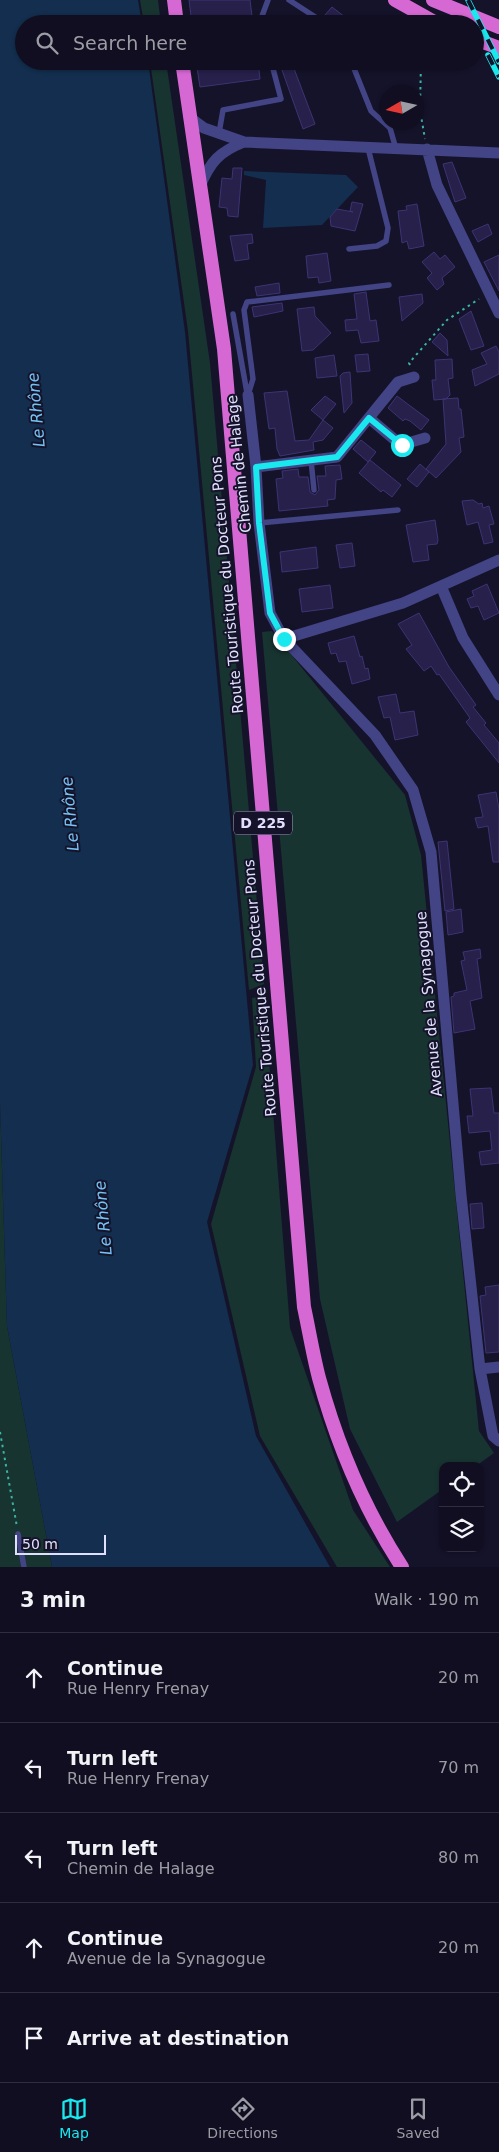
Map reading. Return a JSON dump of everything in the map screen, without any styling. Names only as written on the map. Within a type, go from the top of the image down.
[{"type":"highway","points":[[174,0],[176,15]]},
{"type":"highway","points":[[433,0],[470,15]]},
{"type":"highway","points":[[400,4],[421,15]]},
{"type":"highway","points":[[484,21],[499,27]]},
{"type":"highway","points":[[484,42],[499,48]]},
{"type":"highway","name":"Route Touristique du Docteur Pons","points":[[183,70],[224,350],[304,1307],[319,1378],[334,1422],[368,1511],[402,1567]]},
{"type":"street","points":[[189,117],[204,128],[244,142],[499,153]]},
{"type":"street","points":[[199,187],[209,165],[229,148],[244,142]]},
{"type":"street","points":[[427,149],[437,185],[499,313]]},
{"type":"street","points":[[256,467],[337,457],[398,382],[414,377]]},
{"type":"street","name":"Chemin de Halage","points":[[248,396],[256,467],[259,523],[270,613]]},
{"type":"street","points":[[369,418],[402,445],[425,438]]},
{"type":"street","points":[[284,639],[403,603],[499,560]]},
{"type":"street","points":[[441,586],[463,638],[499,695]]},
{"type":"street","name":"Avenue de la Synagogue","points":[[270,613],[284,639],[375,735],[412,790],[431,852],[460,1175],[480,1369],[493,1436],[499,1441]]},
{"type":"street","points":[[480,1369],[499,1367]]},
{"type":"lane","points":[[262,15],[268,0]]},
{"type":"lane","points":[[289,0],[312,15]]},
{"type":"lane","points":[[219,133],[223,110],[281,99],[273,70]]},
{"type":"lane","points":[[355,70],[371,111],[390,128],[396,149]]},
{"type":"lane","points":[[349,249],[376,246],[386,240],[388,228],[368,148]]},
{"type":"lane","points":[[248,396],[253,378],[244,310],[247,302],[388,285]]},
{"type":"lane","name":"Chemin de Halage","points":[[233,314],[248,396]]},
{"type":"lane","points":[[311,460],[314,490]]},
{"type":"lane","points":[[259,523],[398,510]]},
{"type":"lane","points":[[18,1534],[24,1567]]},
{"type":"path","points":[[421,70],[420,110],[427,149]]},
{"type":"path","points":[[414,377],[409,362],[447,320],[489,293]]},
{"type":"path","points":[[0,1432],[18,1534]]},
{"type":"green space","points":[[140,0],[158,0],[160,15],[142,15]]},
{"type":"green space","points":[[151,70],[167,70],[210,363],[264,984],[249,990],[188,331]]},
{"type":"green space","points":[[272,631],[405,795],[421,855],[479,1431],[494,1453],[482,1462],[439,1462],[439,1492],[397,1522],[350,1429],[320,1299],[262,632]]},
{"type":"green space","points":[[264,996],[290,1328],[353,1510],[390,1567],[337,1567],[260,1436],[211,1224],[256,1067],[252,998]]},
{"type":"green space","points":[[0,1104],[7,1326],[52,1567],[0,1567]]},
{"type":"water","name":"Le Rhône","points":[[0,0],[138,0],[140,15],[15,15],[15,70],[149,70],[185,332],[253,1065],[207,1222],[256,1436],[330,1567],[52,1567],[7,1326],[0,1104]]},
{"type":"water","points":[[244,171],[346,175],[358,187],[322,225],[263,228],[266,180],[244,175]]},
{"type":"building","points":[[189,0],[250,0],[252,15],[191,15]]},
{"type":"building","points":[[332,7],[342,15],[325,15]]},
{"type":"building","points":[[197,70],[259,70],[260,79],[200,87]]},
{"type":"building","points":[[282,70],[295,70],[315,124],[303,129]]},
{"type":"building","points":[[452,162],[466,198],[455,202],[443,164]]},
{"type":"building","points":[[233,168],[242,168],[238,217],[228,216],[227,208],[219,207],[222,178],[232,179]]},
{"type":"building","points":[[352,202],[363,204],[355,231],[331,226],[330,217],[337,209],[353,212],[350,211]]},
{"type":"building","points":[[417,204],[424,246],[409,249],[407,241],[402,243],[398,211],[407,210],[406,206]]},
{"type":"building","points":[[488,224],[492,234],[478,242],[472,231]]},
{"type":"building","points":[[252,234],[253,243],[247,244],[249,259],[235,261],[230,236]]},
{"type":"building","points":[[434,252],[440,259],[445,255],[455,267],[442,278],[444,284],[437,290],[427,278],[432,273],[422,262]]},
{"type":"building","points":[[327,253],[331,281],[319,283],[318,277],[308,278],[306,256]]},
{"type":"building","points":[[499,255],[499,291],[484,262]]},
{"type":"building","points":[[279,283],[280,293],[257,296],[255,287]]},
{"type":"building","points":[[366,292],[370,321],[376,320],[379,341],[361,343],[358,330],[346,331],[345,320],[357,319],[354,294]]},
{"type":"building","points":[[422,294],[423,303],[402,321],[399,297]]},
{"type":"building","points":[[282,303],[283,311],[254,317],[252,307]]},
{"type":"building","points":[[314,307],[315,316],[331,333],[313,350],[302,351],[297,309]]},
{"type":"building","points":[[471,311],[484,346],[471,350],[459,319]]},
{"type":"building","points":[[440,333],[447,340],[448,356],[432,342]]},
{"type":"building","points":[[496,346],[499,352],[499,374],[475,386],[472,370],[487,364],[481,353]]},
{"type":"building","points":[[368,354],[370,371],[357,372],[355,355]]},
{"type":"building","points":[[334,355],[337,376],[317,378],[315,358]]},
{"type":"building","points":[[452,359],[453,378],[448,379],[450,395],[446,399],[434,400],[432,380],[436,380],[435,360]]},
{"type":"building","points":[[350,372],[352,403],[344,413],[340,376],[343,373]]},
{"type":"building","points":[[287,391],[295,441],[309,440],[323,420],[333,428],[323,440],[313,442],[314,450],[280,456],[277,449],[275,428],[269,429],[264,393]]},
{"type":"building","points":[[325,396],[336,404],[323,420],[311,410]]},
{"type":"building","points":[[397,396],[429,420],[421,430],[410,421],[405,419],[403,421],[388,408]]},
{"type":"building","points":[[458,398],[464,437],[459,438],[461,452],[436,478],[426,469],[446,444],[443,399]]},
{"type":"building","points":[[361,440],[376,452],[368,462],[353,449]]},
{"type":"building","points":[[370,460],[401,485],[392,497],[383,490],[381,492],[359,473]]},
{"type":"building","points":[[420,464],[429,472],[417,487],[407,479]]},
{"type":"building","points":[[340,465],[342,479],[336,480],[335,499],[327,500],[328,506],[279,511],[276,479],[283,478],[282,471],[298,469],[299,477],[308,477],[310,492],[315,495],[319,490],[317,476],[326,476],[325,466]]},
{"type":"building","points":[[473,500],[479,504],[482,503],[483,508],[489,506],[494,524],[489,525],[493,542],[484,544],[478,522],[467,525],[462,501]]},
{"type":"building","points":[[435,520],[438,540],[437,544],[427,545],[429,560],[413,562],[406,525]]},
{"type":"building","points":[[352,543],[355,566],[340,568],[336,545]]},
{"type":"building","points":[[316,547],[318,568],[282,572],[280,552]]},
{"type":"building","points":[[487,584],[499,613],[484,620],[478,606],[471,608],[467,599],[474,596],[472,591]]},
{"type":"building","points":[[330,585],[333,608],[302,612],[299,589]]},
{"type":"building","points":[[419,613],[449,667],[476,705],[473,707],[486,723],[484,725],[499,743],[499,763],[466,722],[470,718],[439,674],[437,675],[431,666],[424,671],[406,649],[412,645],[398,624]]},
{"type":"building","points":[[354,636],[365,669],[368,668],[370,679],[352,684],[346,661],[339,662],[336,653],[331,654],[328,643]]},
{"type":"building","points":[[396,694],[400,713],[414,711],[418,735],[395,740],[390,717],[384,718],[378,697]]},
{"type":"building","points":[[496,792],[499,809],[499,862],[493,862],[488,826],[478,828],[475,818],[483,817],[478,795]]},
{"type":"building","points":[[447,841],[454,909],[445,911],[438,842]]},
{"type":"building","points":[[461,909],[463,932],[448,935],[446,912]]},
{"type":"building","points":[[480,949],[481,958],[477,959],[482,998],[470,1001],[475,1029],[454,1033],[451,997],[454,996],[454,993],[467,990],[461,961],[465,960],[463,952]]},
{"type":"building","points":[[491,1088],[494,1113],[499,1113],[499,1163],[481,1165],[479,1152],[492,1150],[490,1131],[469,1133],[467,1116],[473,1116],[470,1089]]},
{"type":"building","points":[[482,1203],[484,1228],[472,1229],[470,1204]]},
{"type":"building","points":[[499,1285],[499,1352],[486,1353],[480,1296],[486,1295],[485,1287]]},
{"type":"railway","points":[[468,0],[476,15]]},
{"type":"railway","points":[[484,32],[499,62]]},
{"type":"railway","points":[[488,55],[499,77]]},
{"type":"route","points":[[284,639],[270,613],[259,523],[256,467],[337,457],[369,418],[402,445]]}]
